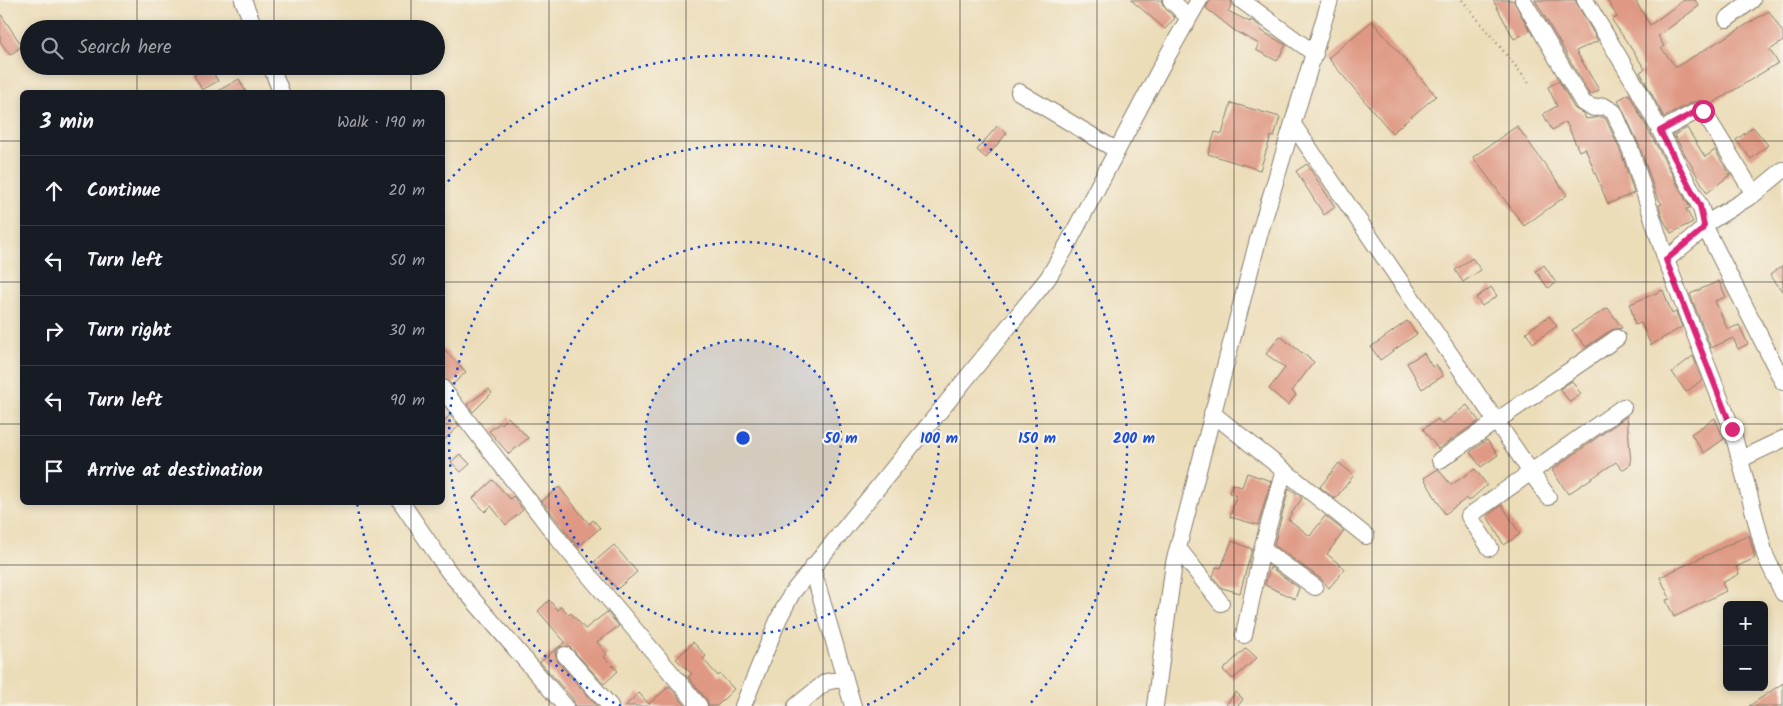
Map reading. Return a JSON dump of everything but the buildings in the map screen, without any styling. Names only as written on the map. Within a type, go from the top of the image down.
[{"type":"street","points":[[243,0],[251,20]]},
{"type":"street","points":[[1171,0],[1189,18]]},
{"type":"street","points":[[743,706],[784,606],[812,567],[1048,278],[1116,150],[1200,0]]},
{"type":"street","points":[[1241,0],[1315,54]]},
{"type":"street","points":[[1155,706],[1178,548],[1260,232],[1294,126],[1330,0]]},
{"type":"street","points":[[1523,0],[1583,104],[1594,108],[1604,106],[1614,112],[1631,151],[1666,260],[1732,429],[1765,555],[1783,593]]},
{"type":"street","points":[[1585,0],[1660,131],[1700,206],[1704,225],[1783,382]]},
{"type":"street","points":[[1727,19],[1752,0]]},
{"type":"street","points":[[275,75],[281,90]]},
{"type":"street","points":[[1019,92],[1116,150]]},
{"type":"street","points":[[1660,131],[1697,111],[1703,111],[1754,194]]},
{"type":"street","points":[[1294,126],[1531,470],[1548,498]]},
{"type":"street","points":[[1666,260],[1702,230],[1704,225],[1754,194],[1783,170]]},
{"type":"street","points":[[1440,460],[1617,338]]},
{"type":"street","points":[[445,392],[560,541],[699,706]]},
{"type":"street","points":[[1490,548],[1468,516],[1623,407]]},
{"type":"street","points":[[1212,413],[1366,536]]},
{"type":"street","points":[[1741,459],[1783,439]]},
{"type":"street","points":[[1244,635],[1262,549],[1284,470]]},
{"type":"street","points":[[403,505],[449,572],[565,706]]},
{"type":"street","points":[[1178,548],[1221,603]]},
{"type":"street","points":[[1262,549],[1315,587]]},
{"type":"street","points":[[812,567],[853,706]]},
{"type":"street","points":[[565,655],[610,706]]},
{"type":"street","points":[[796,706],[826,682],[845,678]]},
{"type":"path","points":[[1462,0],[1530,84]]},
{"type":"route","points":[[1703,111],[1697,111],[1660,131],[1700,206],[1704,218],[1702,230],[1666,260],[1690,327],[1732,429]]}]
